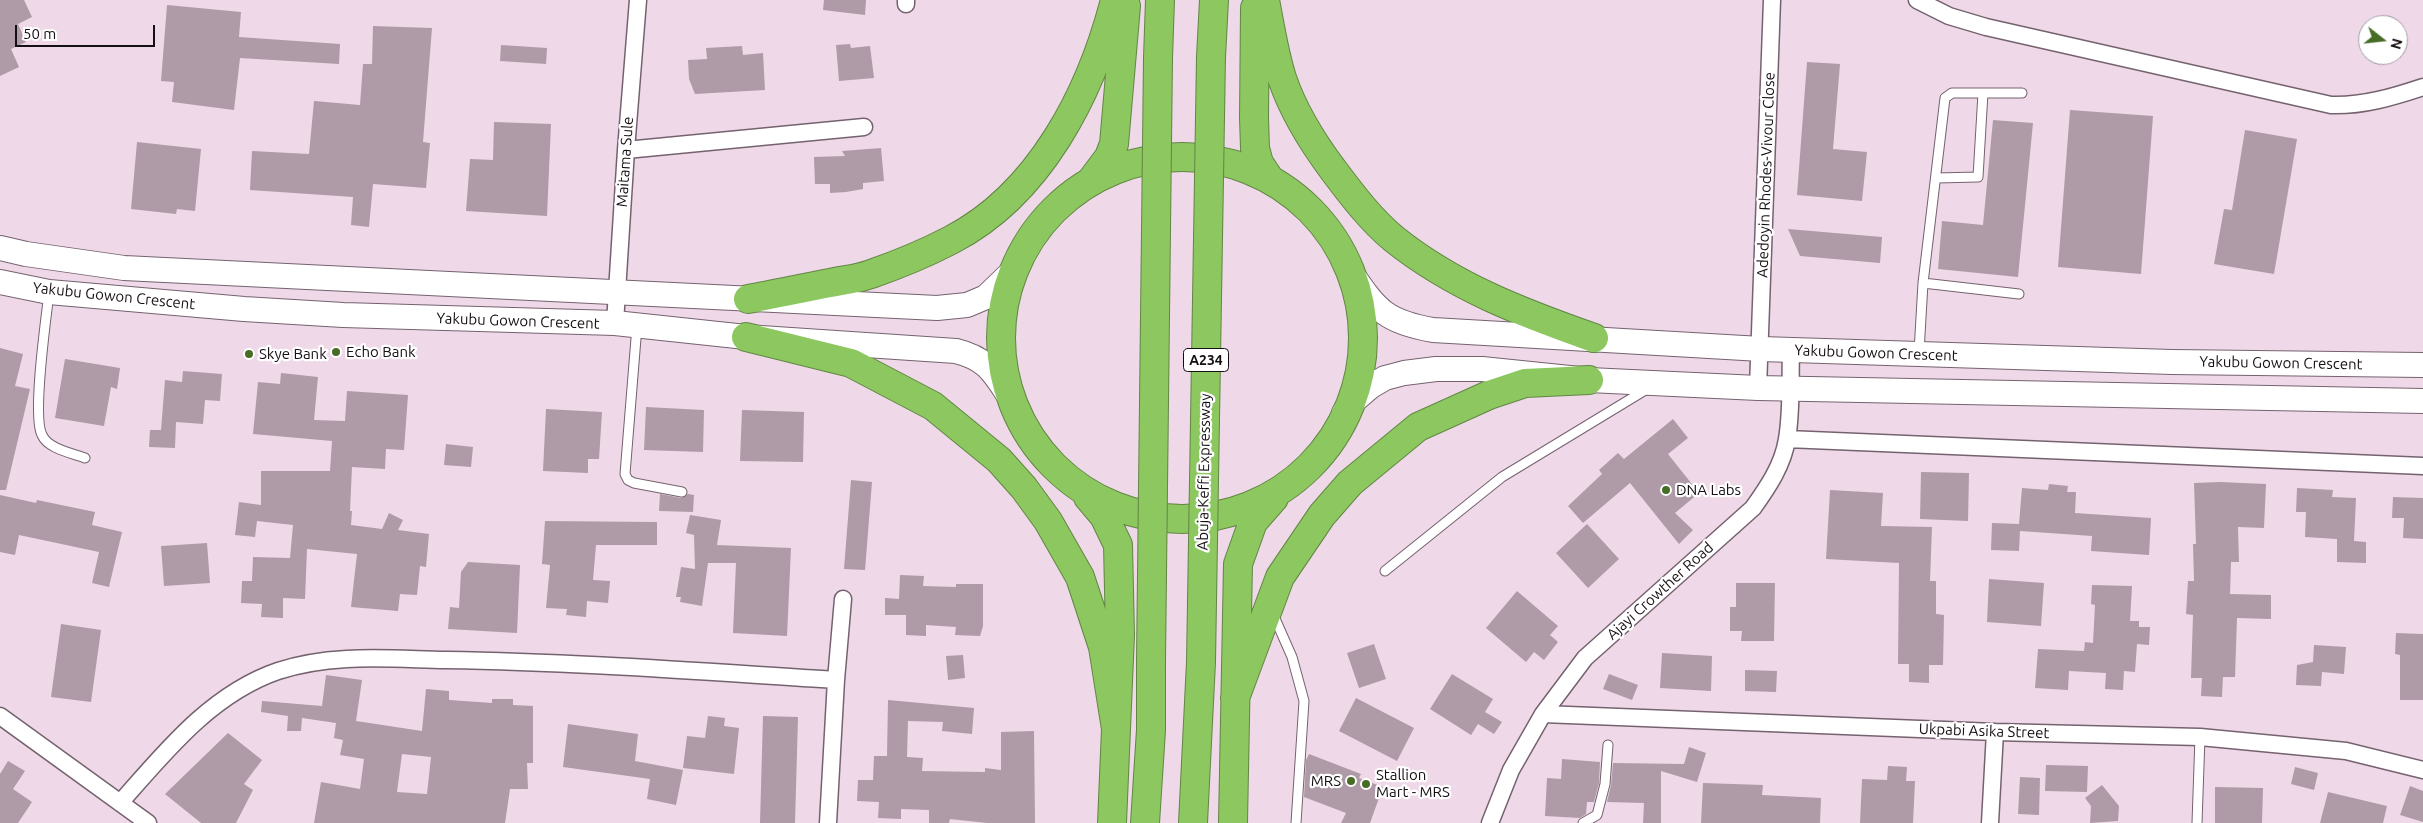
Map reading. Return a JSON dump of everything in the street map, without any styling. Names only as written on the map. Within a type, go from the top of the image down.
[{"type":"highway","points":[[748,299],[869,275],[951,240],[978,223],[1026,181],[1064,127],[1084,88],[1106,33],[1115,0]]},
{"type":"highway","points":[[1090,182],[1108,157],[1114,144],[1126,0]]},
{"type":"highway","points":[[1145,823],[1151,730],[1150,660],[1160,0]]},
{"type":"highway","name":"Abuja-Keffi Expressway","points":[[1193,823],[1201,662],[1211,58],[1214,0]]},
{"type":"highway","points":[[1255,0],[1254,118],[1256,148],[1259,163],[1269,178]]},
{"type":"highway","points":[[1265,0],[1283,79],[1304,125],[1356,201],[1393,238],[1432,267],[1465,287],[1530,316],[1594,338]]},
{"type":"highway","points":[[1233,823],[1238,564],[1253,522],[1266,504],[1286,488],[1320,452],[1344,413],[1357,386],[1363,346],[1362,314],[1352,274],[1335,240],[1316,216],[1294,195],[1269,178],[1240,166],[1210,159],[1179,157],[1148,160],[1118,169],[1090,182],[1067,199],[1046,219],[1029,242],[1016,268],[1006,303],[1002,348],[1005,376],[1024,428],[1058,472],[1080,489],[1107,504],[1137,515],[1167,520],[1199,520],[1230,514],[1259,503],[1286,488]]},
{"type":"highway","points":[[746,337],[851,363],[934,406],[999,460],[1024,488],[1048,521],[1080,578],[1104,647],[1116,729]]},
{"type":"highway","points":[[1235,698],[1280,577],[1322,515],[1350,483],[1418,427],[1525,383],[1589,380]]},
{"type":"highway","points":[[1080,489],[1104,516],[1118,545],[1120,636],[1112,823]]},
{"type":"main road","name":"Yakubu Gowon Crescent","points":[[0,248],[26,254],[124,268],[937,308],[967,305],[986,297],[1016,268]]},
{"type":"main road","name":"Yakubu Gowon Crescent","points":[[1352,274],[1377,308],[1392,319],[1412,326],[1433,330],[1761,349],[2172,362],[2423,365]]},
{"type":"main road","name":"Yakubu Gowon Crescent","points":[[0,282],[49,292],[343,316],[626,324],[746,337],[929,348],[964,353],[984,362],[1013,402]]},
{"type":"main road","points":[[1344,413],[1351,403],[1371,386],[1385,378],[1404,372],[1436,369],[1482,369],[1589,380],[1758,388],[2423,401]]},
{"type":"street","name":"Maitama Sule","points":[[626,324],[616,293],[638,0]]},
{"type":"street","name":"Adedoyin Rhodes-Vivour Close","points":[[1758,388],[1761,349],[1772,0]]},
{"type":"street","points":[[1917,0],[1949,16],[1986,27],[2331,105],[2374,102],[2423,87]]},
{"type":"street","points":[[626,150],[864,127]]},
{"type":"street","name":"Ajayi Crowther Road","points":[[1490,823],[1511,770],[1543,714],[1585,658],[1753,508],[1770,484],[1780,462],[1787,439],[1791,350]]},
{"type":"street","points":[[1787,439],[2423,466]]},
{"type":"street","points":[[828,823],[836,680],[843,599]]},
{"type":"street","points":[[120,803],[181,734],[219,703],[245,686],[277,671],[319,661],[362,659],[499,661],[836,680]]},
{"type":"street","name":"Ukpabi Asika Street","points":[[1543,714],[1995,732],[2200,737],[2346,751],[2423,770]]},
{"type":"street","points":[[0,716],[148,823]]},
{"type":"street","points":[[1990,823],[1995,732]]},
{"type":"lane","points":[[1937,178],[1978,177],[1984,92]]},
{"type":"lane","points":[[1919,354],[1923,283],[1937,178],[1945,98],[1952,93],[2022,93]]},
{"type":"lane","points":[[1923,283],[2019,294]]},
{"type":"lane","points":[[49,292],[38,404],[40,430],[42,436],[51,445],[86,458]]},
{"type":"lane","points":[[626,324],[625,474],[628,480],[634,483],[682,492]]},
{"type":"lane","points":[[1384,571],[1502,477],[1656,384]]},
{"type":"lane","points":[[1269,605],[1292,657],[1304,701],[1296,823]]},
{"type":"lane","points":[[2197,823],[2200,737]]},
{"type":"lane","points":[[1583,823],[1597,815],[1606,784],[1608,745]]},
{"type":"building","points":[[0,0],[24,0],[32,17],[18,24],[26,42],[11,49],[19,67],[0,76]]},
{"type":"building","points":[[824,0],[866,0],[865,15],[823,10]]},
{"type":"building","points":[[167,5],[241,12],[239,37],[340,44],[339,64],[240,58],[234,110],[172,102],[174,82],[161,81]]},
{"type":"building","points":[[373,26],[432,28],[423,142],[430,143],[426,188],[373,184],[369,227],[351,225],[353,197],[250,190],[252,151],[309,154],[314,101],[360,105],[363,64],[372,64]]},
{"type":"building","points":[[850,44],[851,48],[870,46],[874,78],[839,81],[836,45]]},
{"type":"building","points":[[501,45],[547,48],[546,64],[500,61]]},
{"type":"building","points":[[742,46],[743,55],[763,53],[765,90],[695,94],[689,79],[688,60],[707,59],[706,48]]},
{"type":"building","points":[[1807,62],[1840,64],[1833,149],[1867,152],[1862,201],[1797,195]]},
{"type":"building","points":[[2070,110],[2153,116],[2141,274],[2058,267]]},
{"type":"building","points":[[1993,120],[2033,123],[2018,277],[1938,269],[1942,221],[1983,225]]},
{"type":"building","points":[[494,122],[551,124],[547,216],[466,211],[470,159],[493,160]]},
{"type":"building","points":[[2245,130],[2297,139],[2274,274],[2214,264],[2224,209],[2232,210]]},
{"type":"building","points":[[137,142],[201,149],[195,211],[177,209],[176,214],[131,209]]},
{"type":"building","points":[[881,148],[884,181],[863,183],[863,189],[830,193],[830,184],[815,184],[814,157],[845,156],[842,151]]},
{"type":"building","points":[[1788,229],[1882,237],[1880,263],[1800,256]]},
{"type":"building","points":[[0,348],[23,354],[15,386],[30,389],[6,490],[0,490]]},
{"type":"building","points":[[65,359],[120,368],[117,389],[111,387],[104,426],[55,418]]},
{"type":"building","points":[[183,371],[222,374],[220,401],[205,400],[203,424],[176,422],[175,448],[149,447],[150,430],[161,430],[165,380],[182,382]]},
{"type":"building","points":[[281,373],[318,377],[314,420],[345,421],[347,391],[408,395],[404,450],[386,449],[385,469],[352,467],[351,525],[382,529],[389,513],[403,520],[398,530],[429,534],[426,567],[420,566],[417,595],[400,594],[398,611],[351,607],[357,554],[307,549],[305,599],[283,598],[283,618],[261,617],[262,604],[241,603],[242,581],[252,581],[253,557],[290,558],[293,525],[257,521],[255,537],[235,535],[239,502],[261,505],[261,471],[330,471],[332,441],[253,434],[258,382],[280,384]]},
{"type":"building","points":[[646,407],[704,410],[703,452],[644,450]]},
{"type":"building","points":[[546,409],[602,412],[599,459],[588,459],[588,473],[543,471]]},
{"type":"building","points":[[742,410],[804,412],[803,462],[740,461]]},
{"type":"building","points":[[1673,419],[1688,438],[1668,454],[1699,493],[1675,513],[1693,530],[1679,544],[1630,483],[1583,523],[1568,506],[1602,474],[1599,470],[1618,453],[1624,459]]},
{"type":"building","points":[[446,444],[473,447],[471,467],[444,465]]},
{"type":"building","points":[[1921,472],[1969,473],[1968,521],[1920,519]]},
{"type":"building","points":[[851,480],[872,482],[865,570],[844,569]]},
{"type":"building","points":[[2194,483],[2266,484],[2264,528],[2238,527],[2239,562],[2231,562],[2230,594],[2271,595],[2271,619],[2237,618],[2235,677],[2223,677],[2222,697],[2201,696],[2202,678],[2191,678],[2193,615],[2186,614],[2188,581],[2194,581],[2193,544],[2196,544]]},
{"type":"building","points":[[2049,484],[2068,486],[2067,492],[2076,492],[2075,513],[2151,518],[2149,555],[2091,551],[2092,536],[2020,531],[2019,551],[1991,550],[1992,523],[2019,524],[2022,488],[2048,490]]},
{"type":"building","points":[[2297,488],[2333,490],[2332,497],[2356,498],[2354,541],[2366,542],[2366,563],[2337,562],[2337,539],[2305,537],[2306,512],[2296,512]]},
{"type":"building","points":[[1830,490],[1883,493],[1881,526],[1932,527],[1930,581],[1936,581],[1936,614],[1944,615],[1943,665],[1929,665],[1929,683],[1909,682],[1909,664],[1898,664],[1899,563],[1826,559]]},
{"type":"building","points":[[660,494],[681,498],[688,494],[694,495],[693,512],[659,511]]},
{"type":"building","points":[[0,495],[36,503],[37,500],[95,512],[92,525],[122,532],[109,587],[92,583],[99,552],[19,535],[15,555],[0,552]]},
{"type":"building","points":[[2393,497],[2423,498],[2423,539],[2403,538],[2404,518],[2392,518]]},
{"type":"building","points":[[690,515],[721,520],[717,545],[791,548],[787,636],[733,633],[736,563],[708,563],[702,606],[680,602],[681,597],[676,597],[681,567],[695,569],[694,535],[686,533]]},
{"type":"building","points":[[545,521],[657,522],[657,545],[596,545],[593,580],[610,581],[608,603],[587,601],[586,617],[566,615],[567,609],[546,608],[550,565],[542,564]]},
{"type":"building","points":[[1587,524],[1619,559],[1588,588],[1556,553]]},
{"type":"building","points":[[207,543],[210,583],[164,586],[161,546]]},
{"type":"building","points":[[468,562],[520,565],[517,633],[448,629],[450,607],[459,608],[461,572]]},
{"type":"building","points":[[900,575],[924,576],[923,586],[956,587],[956,584],[983,584],[983,626],[980,636],[955,635],[956,627],[926,625],[926,636],[906,635],[906,615],[885,615],[885,598],[899,599]]},
{"type":"building","points":[[1989,579],[2044,583],[2041,626],[1987,622]]},
{"type":"building","points":[[1736,583],[1775,583],[1774,641],[1741,641],[1742,631],[1730,631],[1730,607],[1736,607]]},
{"type":"building","points":[[2092,585],[2132,586],[2130,621],[2139,621],[2139,627],[2150,627],[2149,645],[2137,644],[2135,672],[2124,671],[2123,690],[2105,689],[2106,673],[2069,671],[2068,690],[2035,688],[2038,649],[2084,651],[2085,642],[2093,643],[2095,605],[2091,604]]},
{"type":"building","points":[[1517,591],[1558,626],[1550,635],[1558,642],[1544,660],[1534,652],[1526,662],[1486,628]]},
{"type":"building","points":[[61,624],[101,630],[91,702],[51,697]]},
{"type":"building","points":[[2396,633],[2423,634],[2423,700],[2400,700],[2400,655],[2395,654]]},
{"type":"building","points":[[1374,644],[1386,679],[1359,688],[1347,653]]},
{"type":"building","points":[[2314,645],[2346,647],[2344,674],[2322,672],[2321,686],[2296,685],[2297,665],[2313,662]]},
{"type":"building","points":[[1662,653],[1712,656],[1711,691],[1660,688]]},
{"type":"building","points":[[963,655],[965,678],[948,680],[946,656]]},
{"type":"building","points":[[1745,670],[1777,671],[1776,692],[1745,691]]},
{"type":"building","points":[[1452,674],[1493,699],[1485,712],[1502,722],[1494,734],[1478,724],[1471,735],[1430,709]]},
{"type":"building","points":[[1609,674],[1638,685],[1632,700],[1603,689]]},
{"type":"building","points":[[326,675],[362,680],[356,721],[422,731],[426,689],[449,691],[449,700],[492,703],[492,699],[513,699],[513,705],[533,706],[533,763],[527,763],[528,789],[510,789],[505,823],[314,823],[321,782],[360,789],[364,759],[340,755],[343,740],[334,738],[336,723],[302,718],[301,731],[287,731],[288,716],[261,712],[262,701],[322,706]],"holes":[[[402,754],[431,757],[427,794],[397,792]]]},
{"type":"building","points":[[1356,698],[1414,728],[1397,761],[1339,731]]},
{"type":"building","points":[[888,700],[974,708],[972,734],[942,731],[943,722],[908,721],[907,757],[923,758],[922,771],[985,772],[985,768],[1001,770],[1001,732],[1034,731],[1035,823],[987,823],[950,819],[949,823],[929,823],[929,810],[901,809],[901,819],[878,818],[879,802],[857,801],[858,780],[873,780],[874,756],[887,756]]},
{"type":"building","points":[[708,716],[725,718],[724,726],[739,728],[734,774],[683,768],[687,736],[705,738]]},
{"type":"building","points":[[763,716],[798,717],[795,823],[760,823]]},
{"type":"building","points":[[568,724],[638,734],[635,761],[683,770],[676,805],[647,799],[650,779],[563,767]]},
{"type":"building","points":[[228,733],[262,760],[244,784],[253,790],[236,823],[201,823],[165,794]]},
{"type":"building","points":[[1689,747],[1706,753],[1697,782],[1661,771],[1661,823],[1643,823],[1644,803],[1607,802],[1613,763],[1684,764]]},
{"type":"building","points":[[1309,754],[1361,774],[1359,778],[1383,787],[1370,823],[1341,823],[1346,813],[1304,797],[1306,760]]},
{"type":"building","points":[[1562,759],[1600,762],[1599,783],[1594,802],[1587,802],[1586,814],[1580,818],[1545,816],[1547,778],[1561,779]]},
{"type":"building","points":[[8,761],[25,771],[13,789],[32,802],[18,823],[0,823],[0,774]]},
{"type":"building","points":[[2046,765],[2088,766],[2087,792],[2045,791]]},
{"type":"building","points":[[1888,766],[1907,767],[1906,781],[1915,781],[1913,823],[1860,823],[1862,779],[1887,780]]},
{"type":"building","points":[[2295,767],[2318,773],[2314,790],[2291,784]]},
{"type":"building","points":[[2020,777],[2040,778],[2039,815],[2018,814]]},
{"type":"building","points":[[1703,783],[1763,785],[1762,795],[1821,798],[1820,823],[1701,823]]},
{"type":"building","points":[[2102,785],[2119,806],[2118,821],[2090,823],[2091,806],[2085,798]]},
{"type":"building","points":[[2410,786],[2423,791],[2423,822],[2400,815]]},
{"type":"building","points":[[2215,787],[2263,788],[2262,823],[2215,823]]},
{"type":"building","points":[[2328,792],[2387,806],[2383,823],[2320,823]]},
{"type":"place","name":"Echo Bank","points":[[336,352]]},
{"type":"place","name":"Skye Bank","points":[[249,354]]},
{"type":"place","name":"DNA Labs","points":[[1666,490]]},
{"type":"place","name":"MRS","points":[[1351,781]]},
{"type":"place","name":"Stallion Mart - MRS","points":[[1366,784]]}]
